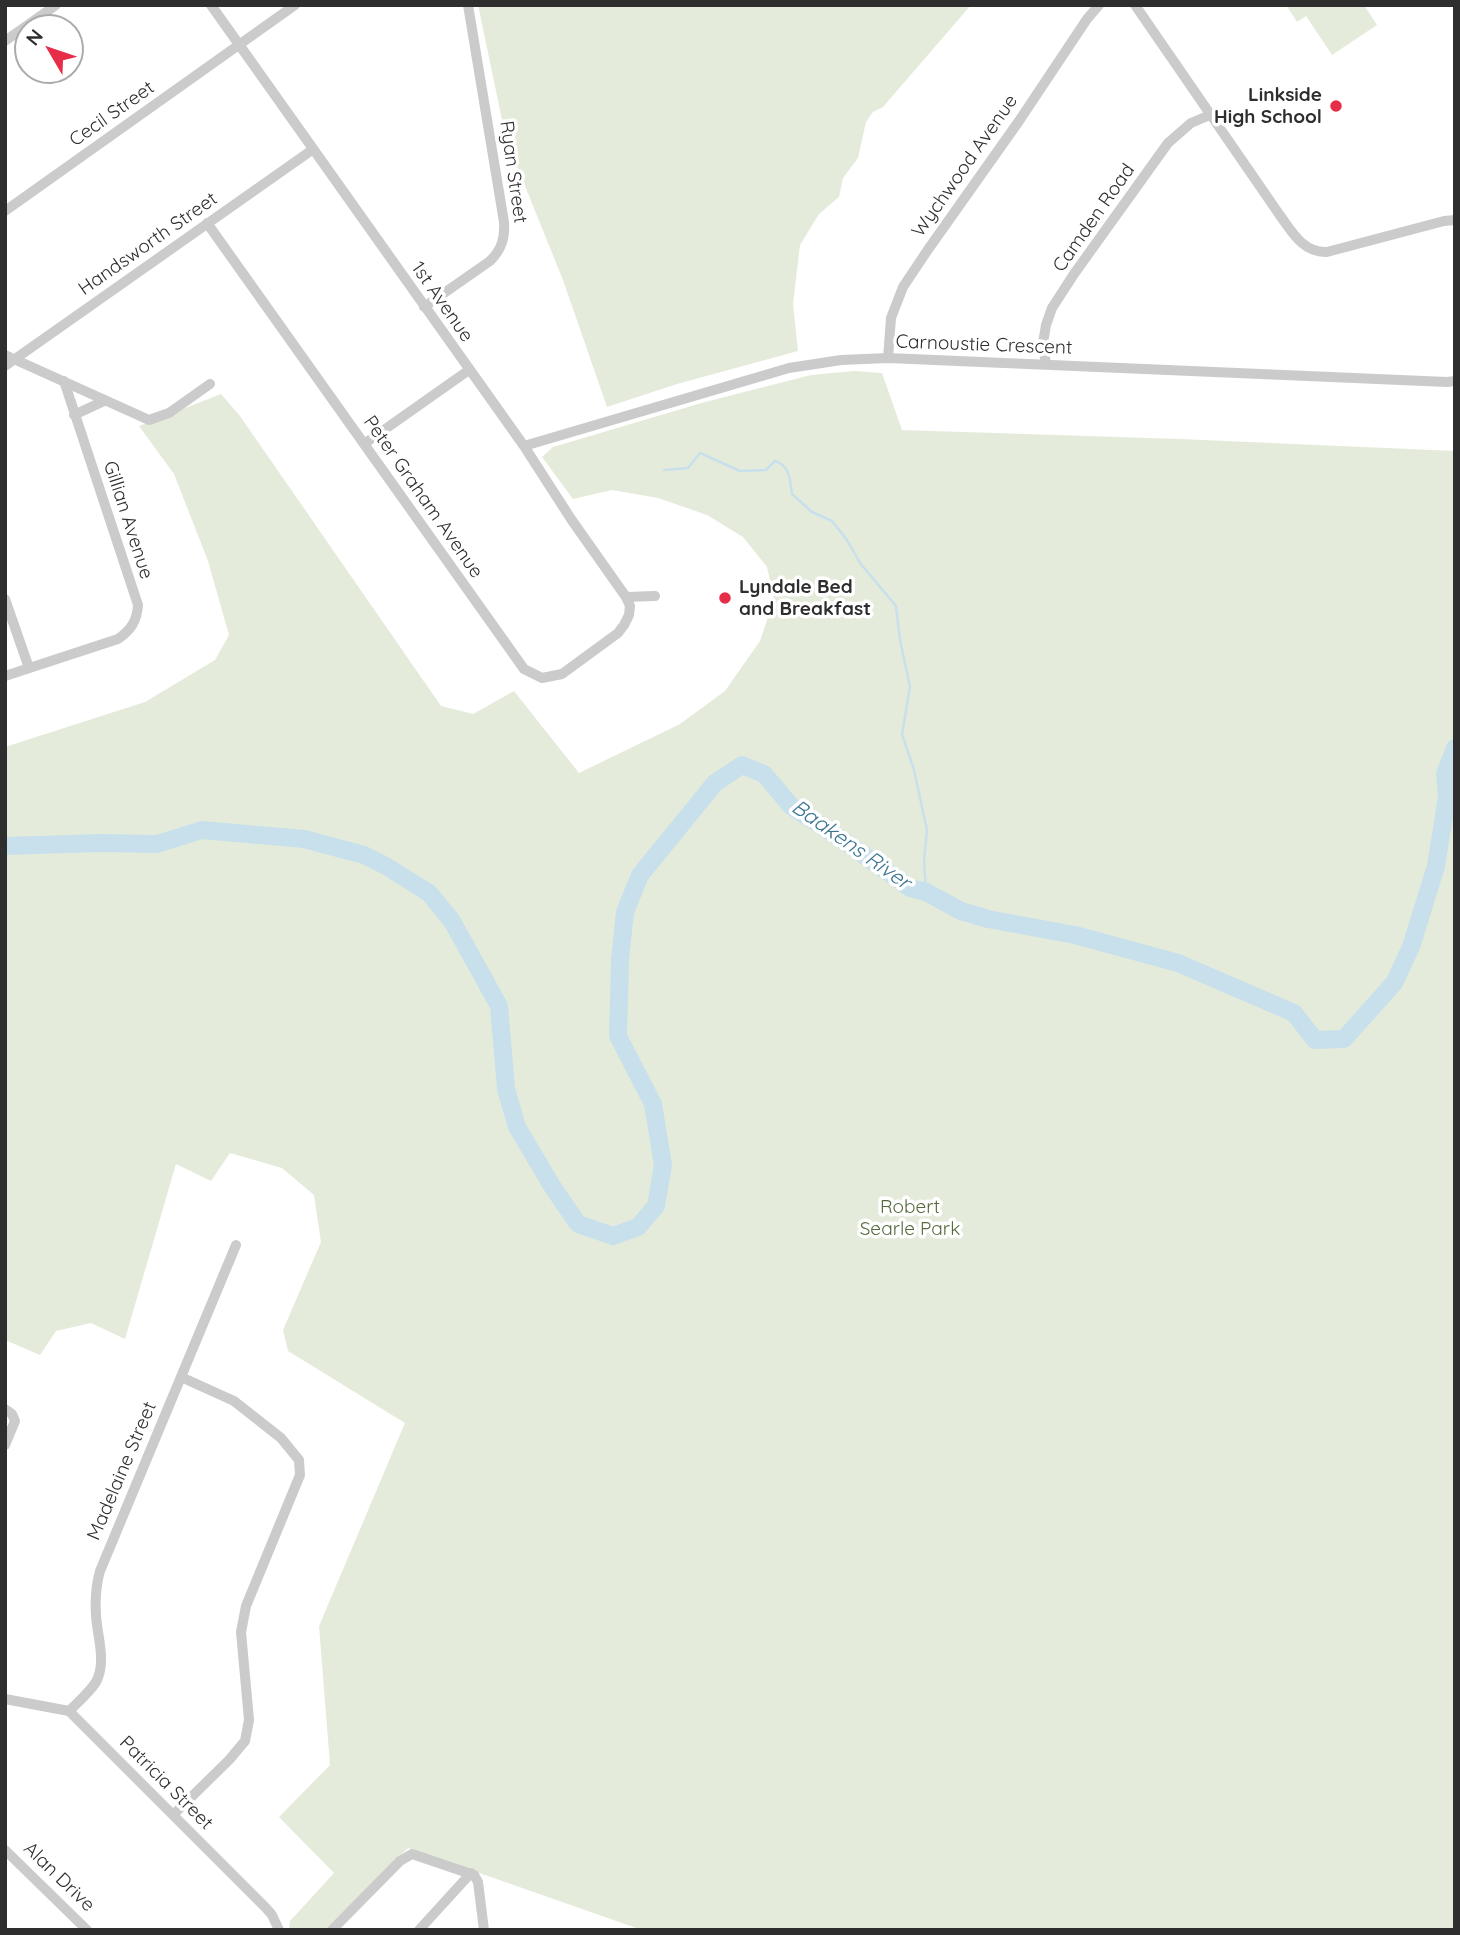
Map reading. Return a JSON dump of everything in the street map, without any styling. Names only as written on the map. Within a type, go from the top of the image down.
[{"type":"street","points":[[5,41],[56,5]]},
{"type":"street","name":"1st Avenue","points":[[211,5],[524,446],[626,597]]},
{"type":"street","name":"Cecil Street","points":[[5,211],[295,5]]},
{"type":"street","name":"Ryan Street","points":[[424,307],[490,261],[504,239],[502,208],[468,5]]},
{"type":"street","name":"Wychwood Avenue","points":[[888,358],[891,318],[903,287],[1098,5]]},
{"type":"street","points":[[1135,5],[1296,237],[1311,249],[1328,252],[1455,220]]},
{"type":"street","name":"Camden Road","points":[[1046,364],[1043,343],[1052,308],[1168,144],[1178,132],[1191,123],[1210,115]]},
{"type":"street","name":"Handsworth Street","points":[[8,360],[312,150]]},
{"type":"street","name":"Peter Graham Avenue","points":[[207,223],[520,663],[532,674],[547,678],[562,674],[618,633],[629,615],[630,606],[626,597]]},
{"type":"street","name":"Carnoustie Crescent","points":[[524,446],[789,368],[841,360],[888,358],[1455,381]]},
{"type":"street","points":[[8,360],[64,381],[142,418],[153,419],[169,413],[210,384]]},
{"type":"street","points":[[364,444],[469,370]]},
{"type":"street","name":"Gillian Avenue","points":[[29,668],[125,635],[135,621],[138,605],[64,381]]},
{"type":"street","points":[[74,415],[104,401]]},
{"type":"street","points":[[626,597],[655,596]]},
{"type":"street","points":[[5,598],[29,668],[5,676]]},
{"type":"street","name":"Madelaine Street","points":[[69,1711],[89,1691],[100,1673],[96,1590],[100,1571],[236,1245]]},
{"type":"street","points":[[174,1814],[245,1741],[249,1720],[242,1618],[301,1468],[292,1449],[234,1401],[181,1377]]},
{"type":"street","points":[[5,1445],[15,1421],[9,1412]]},
{"type":"street","points":[[5,1699],[69,1711]]},
{"type":"street","name":"Patricia Street","points":[[69,1711],[266,1908],[279,1930]]},
{"type":"street","name":"Alan Drive","points":[[5,1850],[79,1927]]},
{"type":"street","points":[[332,1930],[408,1855],[471,1873],[477,1878],[484,1930]]},
{"type":"street","points":[[419,1930],[471,1873]]},
{"type":"green space","points":[[478,5],[971,5],[883,107],[873,112],[866,122],[858,158],[843,178],[839,197],[819,214],[800,245],[793,304],[798,351],[677,384],[607,407],[563,280],[506,139]]},
{"type":"green space","points":[[1286,5],[1364,5],[1377,25],[1332,55],[1306,16],[1297,22]]},
{"type":"green space","name":"Robert Searle Park","points":[[854,371],[882,373],[902,430],[1455,451],[1455,1930],[642,1930],[408,1848],[325,1930],[289,1930],[290,1921],[334,1873],[279,1817],[330,1765],[319,1626],[405,1423],[288,1351],[283,1330],[321,1242],[314,1195],[282,1168],[230,1153],[211,1181],[176,1164],[125,1339],[91,1323],[56,1331],[40,1355],[5,1340],[5,747],[145,702],[215,660],[229,635],[208,561],[174,474],[139,426],[221,394],[240,416],[441,706],[473,714],[514,691],[579,773],[680,724],[725,691],[760,641],[774,599],[767,567],[743,537],[707,515],[658,498],[612,490],[573,499],[542,457],[553,447],[705,402],[811,375]]},
{"type":"waterway","points":[[664,470],[688,468],[700,453],[740,471],[766,470],[775,461],[780,463],[788,474],[792,494],[812,512],[832,521],[860,563],[896,606],[910,687],[902,734],[914,770],[927,830],[924,861],[926,892]]},
{"type":"waterway","name":"Baakens River","points":[[5,846],[157,844],[202,830],[304,839],[364,855],[429,893],[452,921],[499,1006],[506,1089],[517,1127],[578,1224],[613,1236],[638,1227],[656,1206],[663,1165],[653,1104],[618,1036],[620,960],[625,912],[640,875],[715,783],[742,765],[764,774],[791,806],[910,888],[926,892],[961,911],[988,919],[1075,935],[1178,963],[1294,1013],[1315,1040],[1344,1039],[1394,983],[1411,947],[1436,866],[1447,797],[1445,774],[1455,748]]},
{"type":"place","name":"Linkside High School","points":[[1336,106]]},
{"type":"place","name":"Lyndale Bed and Breakfast","points":[[725,598]]}]
